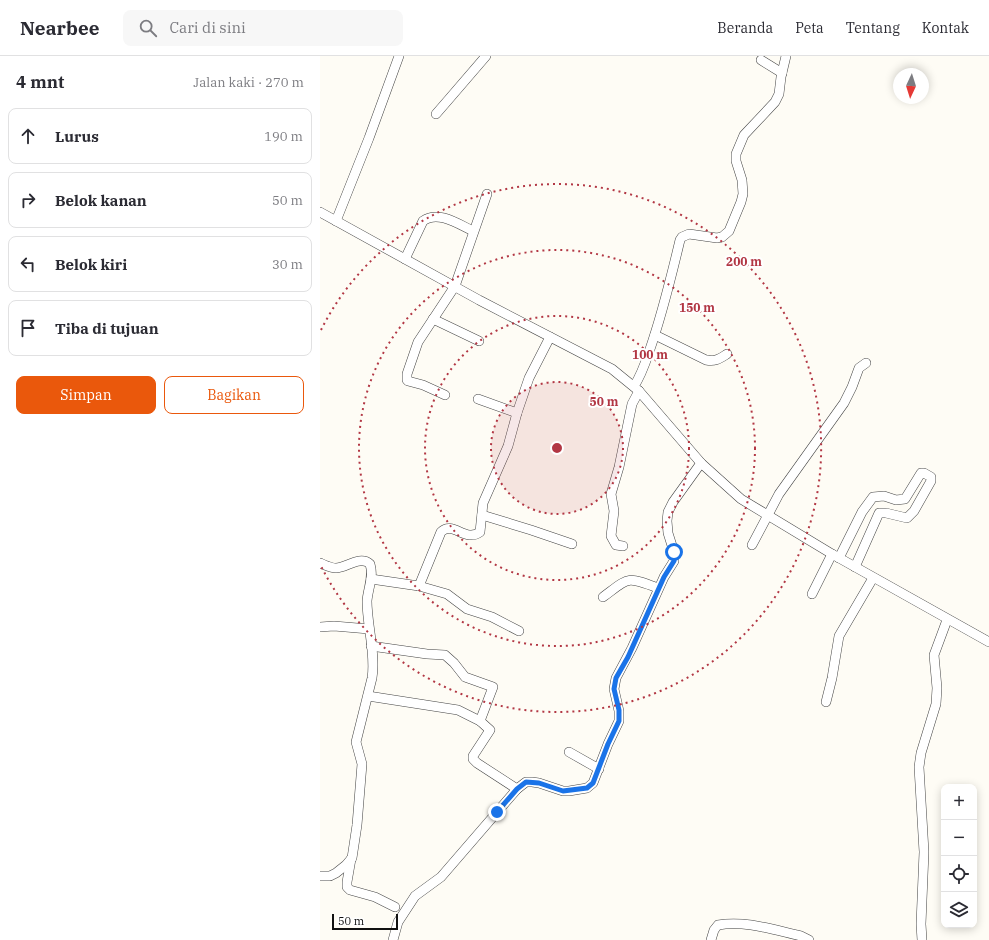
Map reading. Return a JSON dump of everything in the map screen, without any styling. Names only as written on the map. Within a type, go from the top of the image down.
[{"type":"street","points":[[336,221],[372,132],[399,56]]},
{"type":"street","points":[[436,114],[486,56]]},
{"type":"street","points":[[623,546],[616,545],[611,536],[614,511],[612,494],[636,388],[655,335],[670,283],[680,240],[682,237],[690,234],[717,238],[722,237],[729,231],[743,194],[742,180],[736,161],[736,154],[744,135],[775,102],[780,94],[782,73],[786,56]]},
{"type":"street","points":[[761,60],[782,73]]},
{"type":"street","points":[[445,395],[408,381],[406,377],[415,348],[455,286],[486,194]]},
{"type":"street","points":[[320,212],[550,337],[604,364],[636,388],[701,463],[741,499],[873,578],[989,642]]},
{"type":"street","points":[[405,259],[423,221],[428,217],[438,216],[446,218],[473,231]]},
{"type":"street","points":[[434,318],[479,341]]},
{"type":"street","points":[[655,335],[706,360],[717,360],[727,354]]},
{"type":"street","points":[[419,586],[443,529],[449,528],[469,536],[473,536],[480,532],[484,503],[508,446],[529,378],[550,337]]},
{"type":"street","points":[[752,545],[779,494],[844,403],[859,368],[866,363]]},
{"type":"street","points":[[478,399],[517,413]]},
{"type":"street","points":[[393,940],[398,922],[415,896],[441,877],[517,789],[526,782],[539,783],[563,791],[587,788],[593,783],[608,744],[619,721],[619,710],[614,689],[616,678],[628,657],[658,588],[675,557],[668,533],[668,512],[673,502],[701,463]]},
{"type":"street","points":[[812,594],[862,512],[873,497],[884,496],[896,500],[905,499],[921,473],[931,477],[931,481],[914,511],[907,518],[886,512],[879,513],[855,567]]},
{"type":"street","points":[[907,496],[919,502]]},
{"type":"street","points":[[482,515],[572,544]]},
{"type":"street","points":[[320,563],[335,568],[340,568],[351,562],[368,563],[372,569],[367,601],[373,673],[356,742],[362,764],[357,825],[347,882],[350,890],[382,899],[395,907]]},
{"type":"street","points":[[826,702],[840,636],[873,578]]},
{"type":"street","points":[[371,579],[419,586],[447,594],[467,609],[492,617],[519,631]]},
{"type":"street","points":[[603,597],[625,581],[630,580],[635,580],[658,588]]},
{"type":"street","points":[[922,940],[924,852],[919,767],[921,754],[936,704],[937,688],[934,655],[947,620]]},
{"type":"street","points":[[320,627],[334,626],[369,629]]},
{"type":"street","points":[[371,646],[427,654],[444,654],[454,663],[465,677],[493,687],[480,721]]},
{"type":"street","points":[[368,696],[458,710],[480,721],[490,730],[473,756],[473,759],[517,789]]},
{"type":"street","points":[[569,752],[599,769]]},
{"type":"street","points":[[320,876],[330,876],[336,873],[352,858]]},
{"type":"street","points":[[711,940],[714,930],[718,926],[733,923],[748,924],[801,936],[809,940]]},
{"type":"route","points":[[497,812],[517,789],[526,782],[539,783],[563,791],[587,788],[591,786],[619,721],[620,716],[614,689],[616,678],[628,657],[658,588],[674,561],[674,552]]}]
